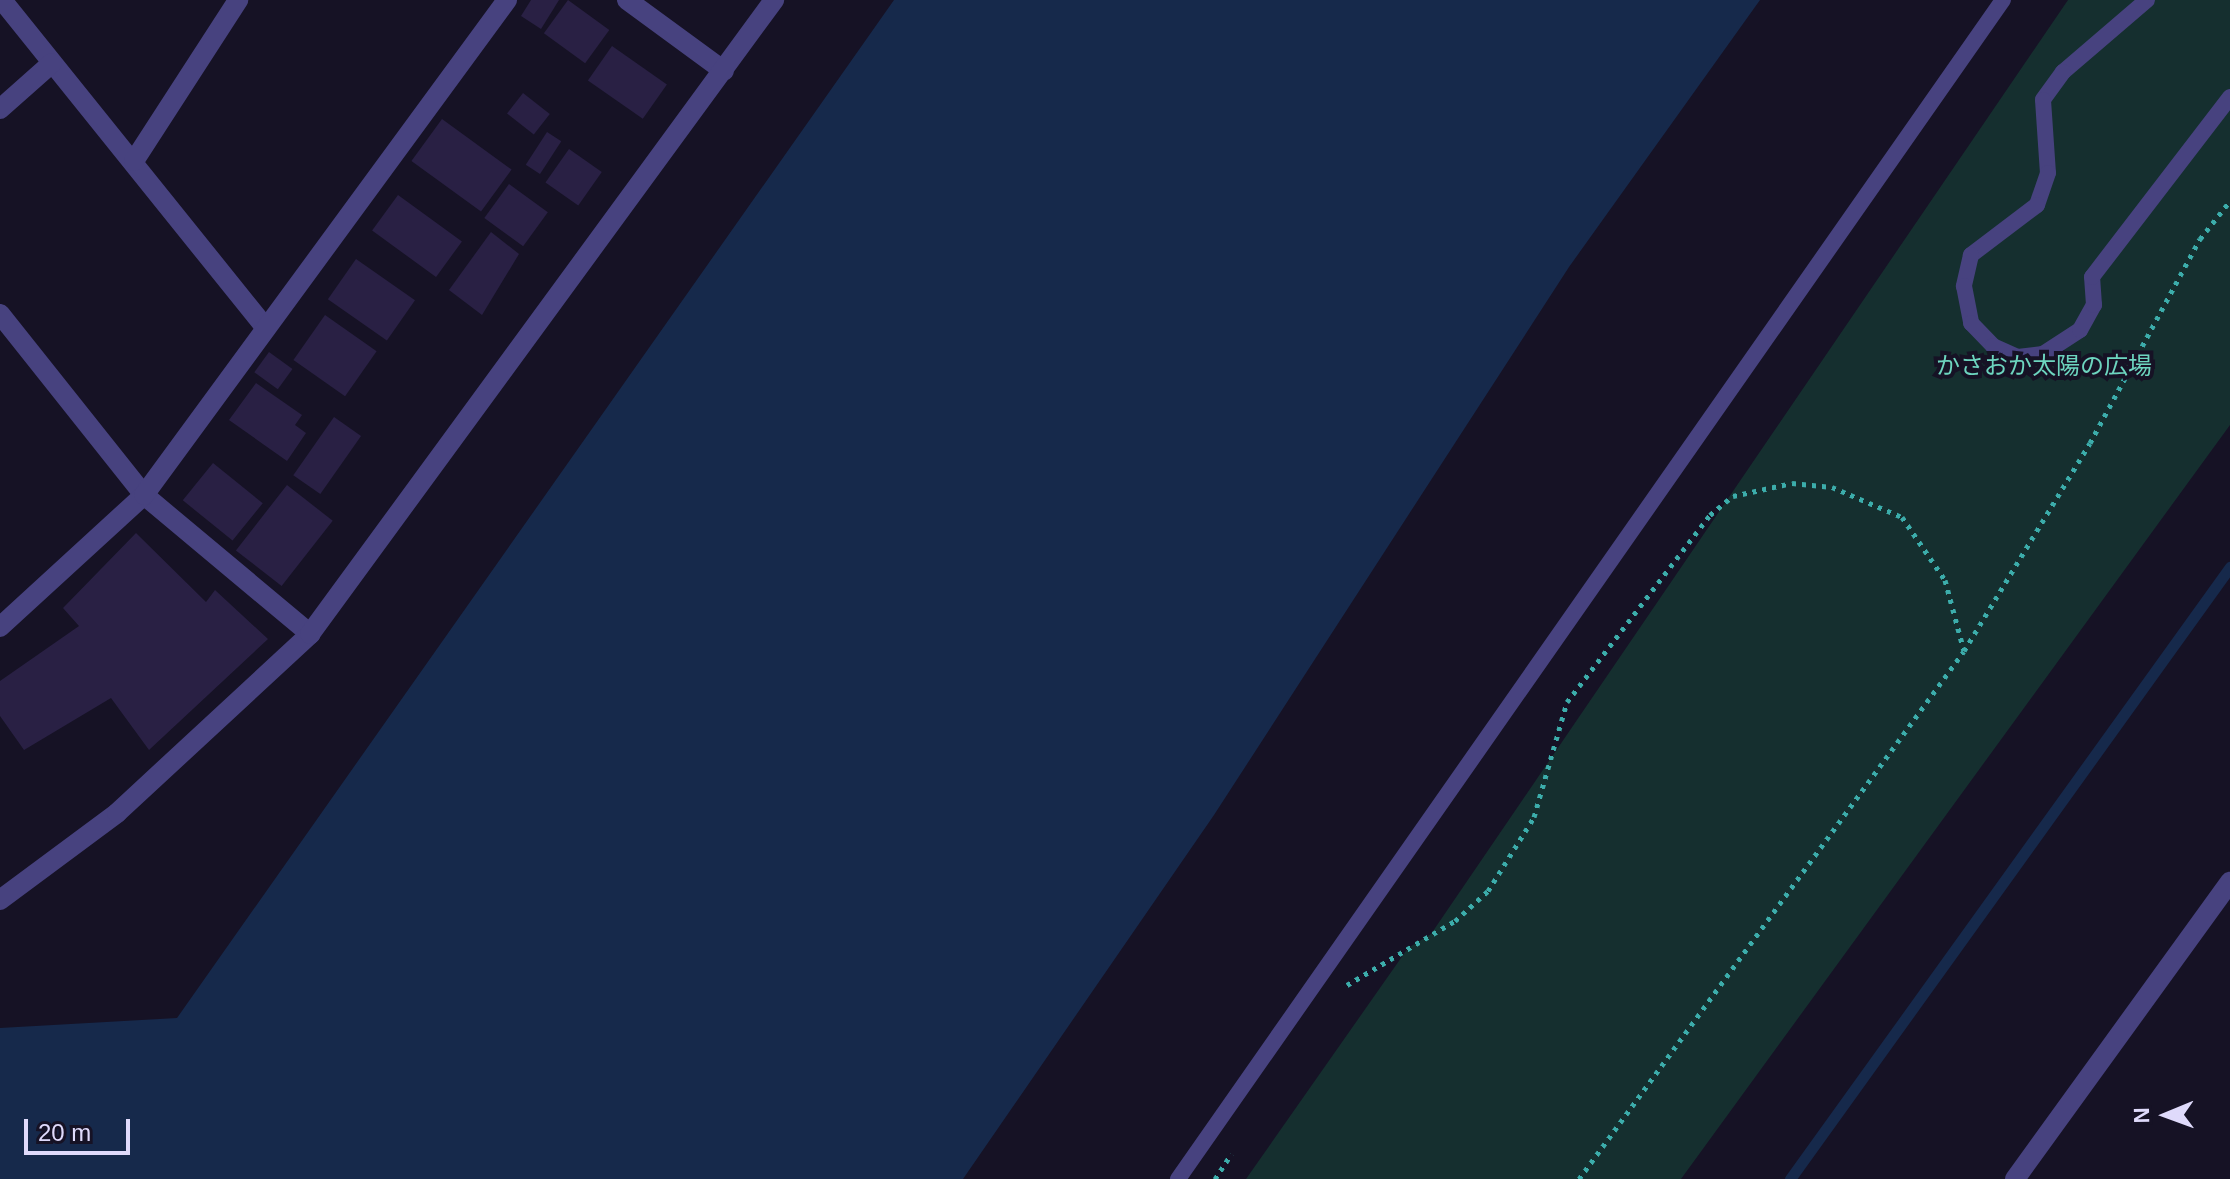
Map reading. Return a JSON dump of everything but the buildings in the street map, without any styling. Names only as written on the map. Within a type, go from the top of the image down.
[{"type":"street","points":[[2,0],[266,328]]},
{"type":"street","points":[[134,161],[238,0]]},
{"type":"street","points":[[0,627],[144,495],[507,0]]},
{"type":"street","points":[[627,0],[724,71]]},
{"type":"street","points":[[0,900],[117,813],[310,634],[774,0]]},
{"type":"street","points":[[0,109],[52,63]]},
{"type":"street","points":[[0,314],[144,495],[310,634]]},
{"type":"street","points":[[2015,1179],[2230,882]]},
{"type":"lane","points":[[1178,1179],[2003,0]]},
{"type":"lane","points":[[2147,0],[2063,72],[2043,100],[2048,173],[2037,205],[1971,255],[1964,286],[1971,323],[1993,346],[2018,357],[2043,354],[2080,330],[2094,305],[2092,277],[2230,97]]},
{"type":"path","points":[[1579,1179],[1964,651],[2090,443],[2200,239],[2230,201]]},
{"type":"path","points":[[1339,997],[1347,984],[1455,921],[1488,891],[1534,817],[1567,702],[1710,515],[1733,496],[1792,483],[1832,487],[1902,517],[1945,580],[1964,651]]},
{"type":"path","points":[[1215,1179],[1238,1142]]},
{"type":"green space","name":"かさおか太陽の広場","points":[[2068,0],[2230,0],[2230,425],[1681,1179],[1246,1179],[1408,948],[1431,934]]},
{"type":"water","points":[[894,0],[1760,0],[1569,267],[1214,815],[963,1179],[0,1179],[0,1028],[177,1018]]},
{"type":"waterway","points":[[1790,1179],[2230,567]]}]
